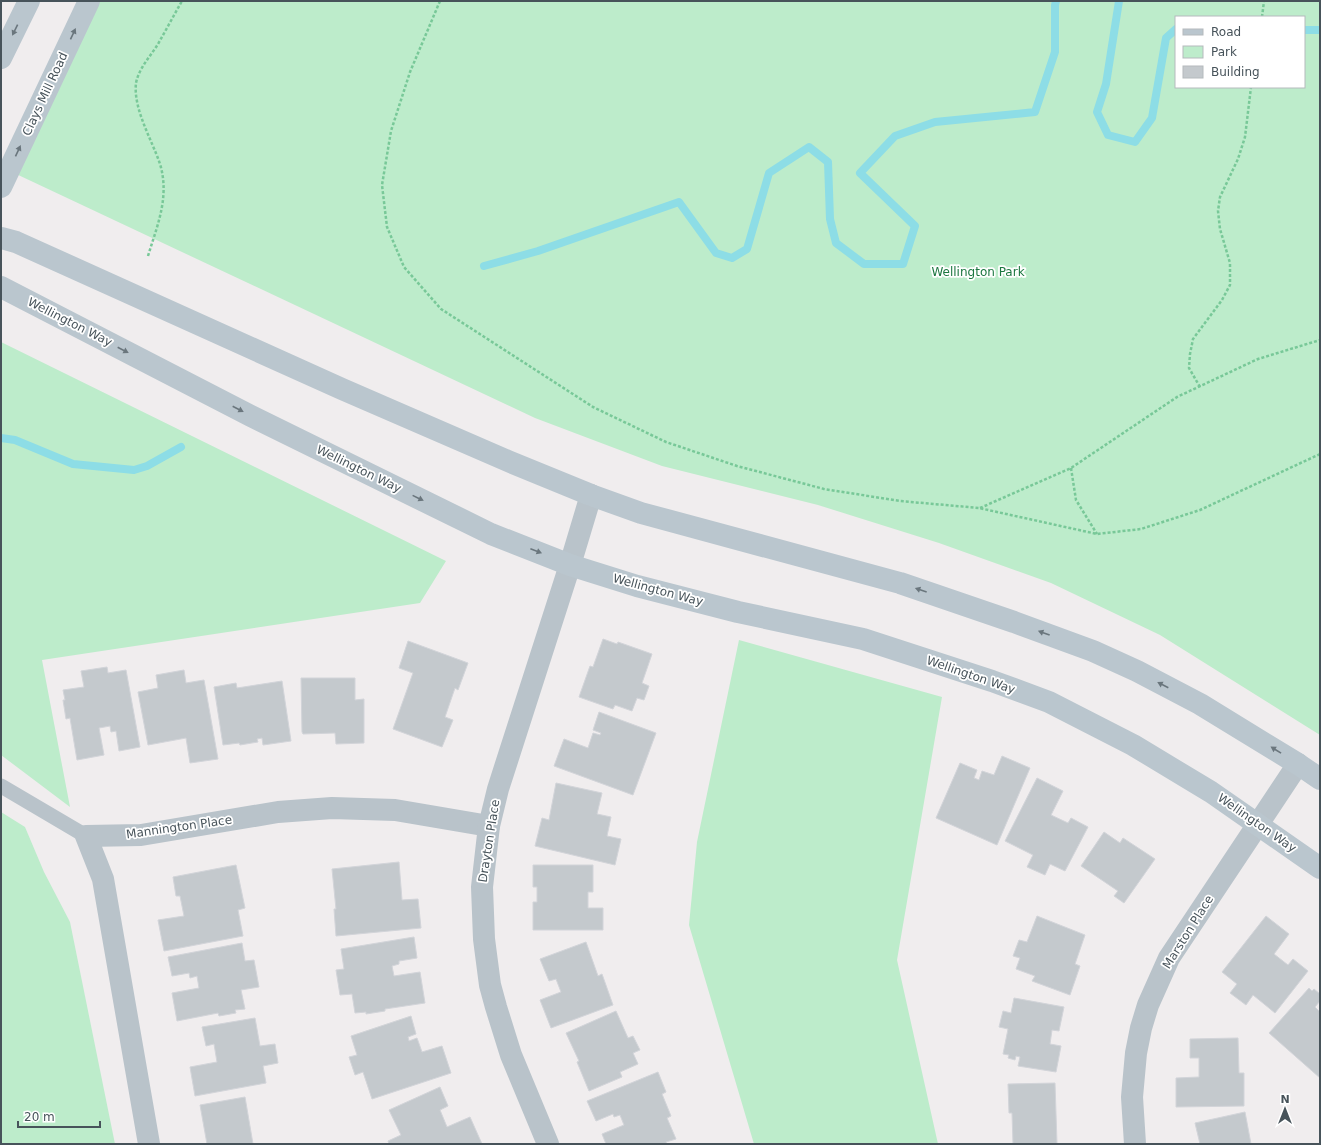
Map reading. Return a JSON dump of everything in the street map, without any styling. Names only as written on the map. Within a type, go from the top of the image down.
[{"type":"main road","points":[[1,58],[30,1]]},
{"type":"main road","name":"Clays Mill Road","points":[[1,187],[88,1]]},
{"type":"main road","points":[[1,238],[16,242],[342,389],[508,461],[641,513],[900,583],[1093,651],[1137,671],[1200,704],[1320,779]]},
{"type":"main road","name":"Wellington Way","points":[[1,287],[244,412],[485,531],[570,565],[637,586],[731,610],[863,640],[992,681],[1049,702],[1133,745],[1211,792],[1320,868]]},
{"type":"street","name":"Drayton Place","points":[[548,1144],[511,1055],[490,985],[484,939],[482,887],[489,826],[498,789],[570,565],[591,494]]},
{"type":"street","name":"Marston Place","points":[[1135,1144],[1132,1097],[1136,1052],[1148,1005],[1169,958],[1257,823],[1298,764]]},
{"type":"street","name":"Mannington Place","points":[[86,836],[141,835],[278,812],[332,808],[395,810],[489,826]]},
{"type":"street","points":[[86,836],[103,879],[149,1144]]},
{"type":"lane","points":[[1,786],[86,836]]},
{"type":"path","points":[[148,256],[162,211],[164,188],[160,166],[136,103],[136,83],[142,66],[157,45],[182,1]]},
{"type":"path","points":[[440,1],[410,72],[391,131],[382,185],[387,227],[404,267],[441,309],[593,407],[666,442],[737,466],[824,489],[900,501],[979,508],[1097,534],[1141,529],[1200,510],[1320,454]]},
{"type":"path","points":[[1262,16],[1264,1]]},
{"type":"path","points":[[1200,387],[1189,368],[1190,354],[1193,339],[1222,300],[1230,285],[1230,263],[1220,229],[1218,212],[1220,196],[1238,159],[1245,137],[1251,88]]},
{"type":"path","points":[[979,508],[1071,468],[1177,397],[1258,359],[1320,340]]},
{"type":"path","points":[[1071,468],[1076,500],[1097,534]]},
{"type":"green space","name":"Wellington Park","points":[[94,1],[1320,1],[1320,735],[1160,635],[1051,583],[939,543],[818,505],[662,466],[535,418],[14,173]]},
{"type":"green space","points":[[1,342],[446,561],[420,603],[42,660],[70,807],[1,755]]},
{"type":"green space","points":[[739,640],[942,697],[897,960],[938,1144],[754,1144],[689,925],[697,842]]},
{"type":"green space","points":[[1,812],[25,827],[44,872],[70,922],[115,1144],[1,1144]]},
{"type":"building","points":[[603,639],[617,644],[618,642],[652,654],[642,683],[649,686],[644,700],[637,698],[632,711],[615,705],[613,709],[579,697],[590,666],[593,667]]},
{"type":"building","points":[[408,641],[468,663],[458,690],[455,688],[445,717],[453,720],[442,747],[393,729],[413,673],[399,668]]},
{"type":"building","points":[[107,667],[108,673],[126,670],[140,747],[119,751],[116,731],[111,732],[110,726],[99,728],[104,755],[77,760],[70,718],[66,719],[63,690],[84,687],[81,671]]},
{"type":"building","points":[[184,670],[186,683],[204,680],[218,759],[190,763],[186,738],[148,745],[138,692],[158,688],[156,675]]},
{"type":"building","points":[[301,678],[355,678],[355,700],[364,699],[364,743],[336,744],[335,733],[303,734]]},
{"type":"building","points":[[282,681],[291,741],[263,745],[262,738],[257,739],[258,742],[240,745],[239,743],[223,745],[214,687],[236,683],[237,688]]},
{"type":"building","points":[[599,712],[656,733],[633,795],[554,766],[564,739],[588,748],[593,733],[600,735],[601,733],[593,730]]},
{"type":"building","points":[[1002,756],[1030,768],[997,845],[936,818],[960,763],[977,770],[974,778],[979,780],[982,771],[994,775]]},
{"type":"building","points":[[1037,778],[1063,791],[1051,815],[1068,823],[1071,818],[1088,827],[1065,871],[1050,864],[1045,875],[1027,867],[1033,855],[1005,841]]},
{"type":"building","points":[[556,783],[602,793],[597,814],[611,817],[607,836],[621,839],[615,865],[535,846],[542,818],[549,820]]},
{"type":"building","points":[[1104,832],[1120,843],[1123,838],[1155,859],[1124,903],[1114,896],[1118,891],[1081,866]]},
{"type":"building","points":[[399,862],[402,900],[418,899],[421,928],[336,936],[334,909],[336,909],[332,869]]},
{"type":"building","points":[[236,865],[245,908],[238,910],[243,936],[164,951],[158,920],[184,916],[180,896],[176,896],[173,877]]},
{"type":"building","points":[[533,865],[593,865],[593,892],[588,892],[588,908],[603,908],[603,930],[533,930],[533,902],[537,902],[537,887],[533,887]]},
{"type":"building","points":[[1037,916],[1085,935],[1075,964],[1080,966],[1070,995],[1032,981],[1035,976],[1016,969],[1020,958],[1013,956],[1019,940],[1027,942]]},
{"type":"building","points":[[1266,916],[1289,934],[1274,954],[1288,965],[1293,959],[1308,971],[1275,1013],[1253,995],[1246,1005],[1230,993],[1237,984],[1222,972]]},
{"type":"building","points":[[414,937],[417,958],[399,961],[399,964],[392,966],[394,976],[420,972],[425,1003],[385,1009],[385,1011],[366,1014],[366,1012],[355,1013],[352,994],[340,995],[336,970],[344,969],[341,949]]},
{"type":"building","points":[[586,942],[598,976],[602,974],[613,1005],[551,1028],[540,1000],[561,992],[556,979],[549,981],[540,959]]},
{"type":"building","points":[[242,943],[245,961],[254,960],[259,987],[241,990],[245,1009],[235,1010],[236,1013],[219,1016],[218,1013],[177,1021],[172,993],[199,988],[197,976],[190,978],[189,973],[172,976],[168,957]]},
{"type":"building","points":[[1309,988],[1312,991],[1314,989],[1320,994],[1320,1001],[1315,1007],[1320,1012],[1320,1078],[1269,1033]]},
{"type":"building","points":[[1014,998],[1064,1007],[1059,1031],[1052,1030],[1050,1044],[1061,1046],[1056,1072],[1018,1066],[1020,1057],[1016,1056],[1015,1060],[1008,1058],[1009,1055],[1003,1054],[1008,1029],[999,1027],[1003,1011],[1011,1013]]},
{"type":"building","points":[[616,1011],[628,1038],[633,1036],[640,1050],[633,1053],[638,1064],[620,1072],[622,1077],[589,1091],[577,1062],[579,1061],[566,1033]]},
{"type":"building","points":[[411,1016],[416,1034],[408,1037],[409,1041],[417,1038],[422,1052],[442,1046],[451,1073],[372,1099],[363,1072],[355,1075],[349,1057],[357,1055],[351,1036]]},
{"type":"building","points":[[255,1018],[260,1046],[275,1044],[278,1063],[263,1066],[266,1083],[195,1096],[190,1067],[217,1062],[214,1044],[206,1046],[202,1027]]},
{"type":"building","points":[[1238,1038],[1239,1073],[1244,1073],[1244,1106],[1176,1107],[1176,1078],[1199,1077],[1199,1058],[1190,1058],[1190,1039]]},
{"type":"building","points":[[658,1072],[666,1092],[662,1094],[671,1116],[667,1118],[676,1139],[666,1142],[667,1144],[606,1144],[602,1134],[624,1125],[620,1115],[614,1117],[613,1114],[596,1121],[587,1101]]},
{"type":"building","points":[[1055,1083],[1057,1144],[1013,1144],[1012,1113],[1009,1113],[1008,1084]]},
{"type":"building","points":[[440,1087],[448,1106],[440,1110],[447,1127],[470,1117],[482,1144],[389,1144],[388,1141],[401,1135],[389,1110]]},
{"type":"building","points":[[245,1097],[253,1144],[207,1144],[200,1105]]},
{"type":"building","points":[[1245,1112],[1251,1144],[1200,1144],[1195,1123]]},
{"type":"waterway","points":[[484,266],[538,251],[679,202],[716,253],[732,258],[747,249],[769,173],[809,147],[828,162],[830,219],[836,243],[864,264],[903,264],[915,226],[860,173],[895,136],[935,122],[1035,112],[1055,52],[1056,1]]},
{"type":"waterway","points":[[1119,1],[1106,84],[1097,112],[1108,135],[1135,142],[1152,118],[1166,38],[1175,30]]},
{"type":"waterway","points":[[1305,30],[1320,30]]},
{"type":"waterway","points":[[1,438],[15,440],[73,464],[134,470],[147,466],[181,447]]}]
